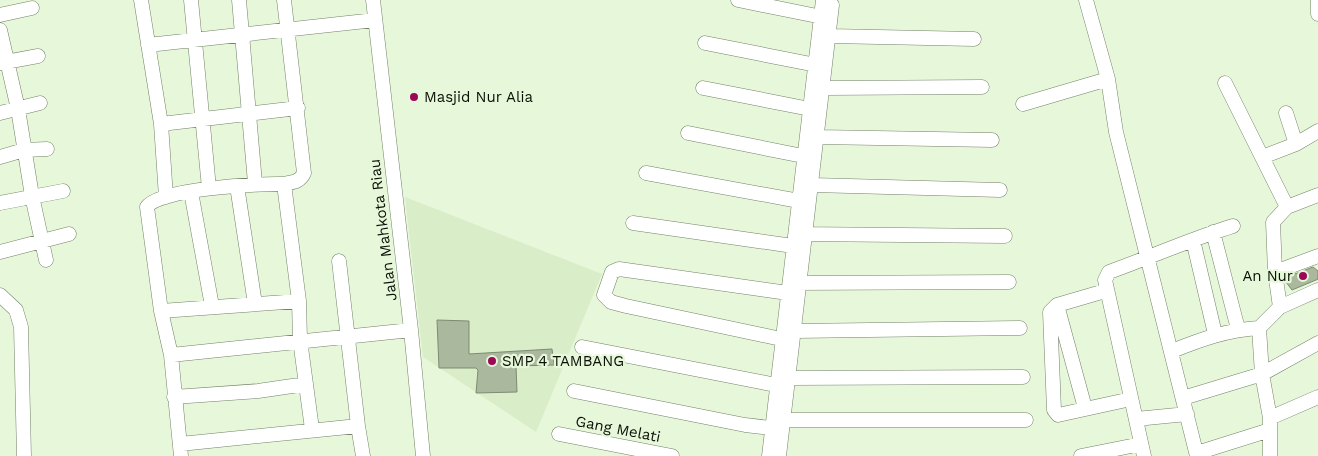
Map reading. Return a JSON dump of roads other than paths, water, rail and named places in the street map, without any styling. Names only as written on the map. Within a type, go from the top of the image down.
[{"type":"street","points":[[142,0],[161,124],[166,197]]},
{"type":"street","points":[[192,0],[209,188]]},
{"type":"street","points":[[240,0],[255,183]]},
{"type":"street","points":[[284,0],[286,30],[298,108],[304,173],[296,182],[284,184],[255,183],[209,188],[154,200],[147,207],[161,311],[171,355],[181,450],[312,429],[358,426]]},
{"type":"street","name":"Jalan Mahkota Riau","points":[[373,0],[411,330],[423,456]]},
{"type":"street","points":[[738,0],[826,7]]},
{"type":"street","points":[[1086,0],[1108,79],[1116,132],[1197,455],[1270,424],[1318,397]]},
{"type":"street","points":[[1318,0],[1318,14]]},
{"type":"street","points":[[798,238],[812,185],[824,88],[830,36],[826,7]]},
{"type":"street","points":[[779,456],[776,385],[781,339],[793,287],[803,156],[826,7]]},
{"type":"street","points":[[0,15],[32,8]]},
{"type":"street","points":[[148,45],[375,20]]},
{"type":"street","points":[[0,30],[3,62],[18,109],[32,196],[46,260]]},
{"type":"street","points":[[830,36],[974,39]]},
{"type":"street","points":[[705,43],[816,65]]},
{"type":"street","points":[[3,62],[38,56]]},
{"type":"street","points":[[1023,104],[1108,79]]},
{"type":"street","points":[[1225,83],[1288,207]]},
{"type":"street","points":[[824,88],[982,87]]},
{"type":"street","points":[[703,88],[810,109]]},
{"type":"street","points":[[0,113],[40,103]]},
{"type":"street","points":[[161,124],[249,112],[298,108]]},
{"type":"street","points":[[1286,113],[1296,144]]},
{"type":"street","points":[[1262,157],[1296,144],[1318,131]]},
{"type":"street","points":[[688,132],[803,156]]},
{"type":"street","points":[[818,137],[992,140]]},
{"type":"street","points":[[0,156],[24,150],[47,150]]},
{"type":"street","points":[[646,173],[799,201]]},
{"type":"street","points":[[284,184],[299,300],[300,340],[312,429]]},
{"type":"street","points":[[812,185],[1000,190]]},
{"type":"street","points":[[237,186],[255,304]]},
{"type":"street","points":[[0,204],[63,191]]},
{"type":"street","points":[[191,192],[212,306]]},
{"type":"street","points":[[1280,307],[1275,272],[1273,222],[1288,207],[1318,195]]},
{"type":"street","points":[[633,223],[798,238],[1005,236]]},
{"type":"street","points":[[1081,456],[1143,450],[1105,291],[1105,280],[1109,272],[1233,226]]},
{"type":"street","points":[[1213,232],[1238,329]]},
{"type":"street","points":[[0,252],[69,234]]},
{"type":"street","points":[[1193,240],[1215,334]]},
{"type":"street","points":[[1275,272],[1318,256]]},
{"type":"street","points":[[339,261],[363,456]]},
{"type":"street","points":[[781,339],[626,306],[611,302],[604,295],[612,272],[618,269],[793,287],[1009,282]]},
{"type":"street","points":[[769,456],[789,378],[795,330],[793,287]]},
{"type":"street","points":[[1172,351],[1215,334],[1238,329],[1259,328],[1280,307],[1318,290]]},
{"type":"street","points":[[1105,291],[1057,305],[1049,316],[1054,410],[1058,414],[1131,399]]},
{"type":"street","points":[[0,295],[16,310],[21,327],[24,456]]},
{"type":"street","points":[[161,311],[299,300]]},
{"type":"street","points":[[1057,305],[1085,408]]},
{"type":"street","points":[[795,330],[1020,328]]},
{"type":"street","points":[[1259,328],[1262,374],[1270,424],[1270,456]]},
{"type":"street","points":[[171,355],[300,340],[411,330]]},
{"type":"street","points":[[1183,398],[1262,374],[1318,343]]},
{"type":"street","points":[[582,346],[776,385]]},
{"type":"street","points":[[789,378],[1023,376]]},
{"type":"street","points":[[174,397],[258,391],[306,384]]},
{"type":"street","points":[[574,391],[745,425],[1026,420]]},
{"type":"street","points":[[1136,419],[1187,414]]},
{"type":"street","name":"Gang Melati","points":[[559,434],[672,456]]},
{"type":"place","name":"Masjid Nur Alia","points":[[414,97]]},
{"type":"place","name":"An Nur","points":[[1303,276]]},
{"type":"place","name":"SMP 4 TAMBANG","points":[[492,361]]}]
